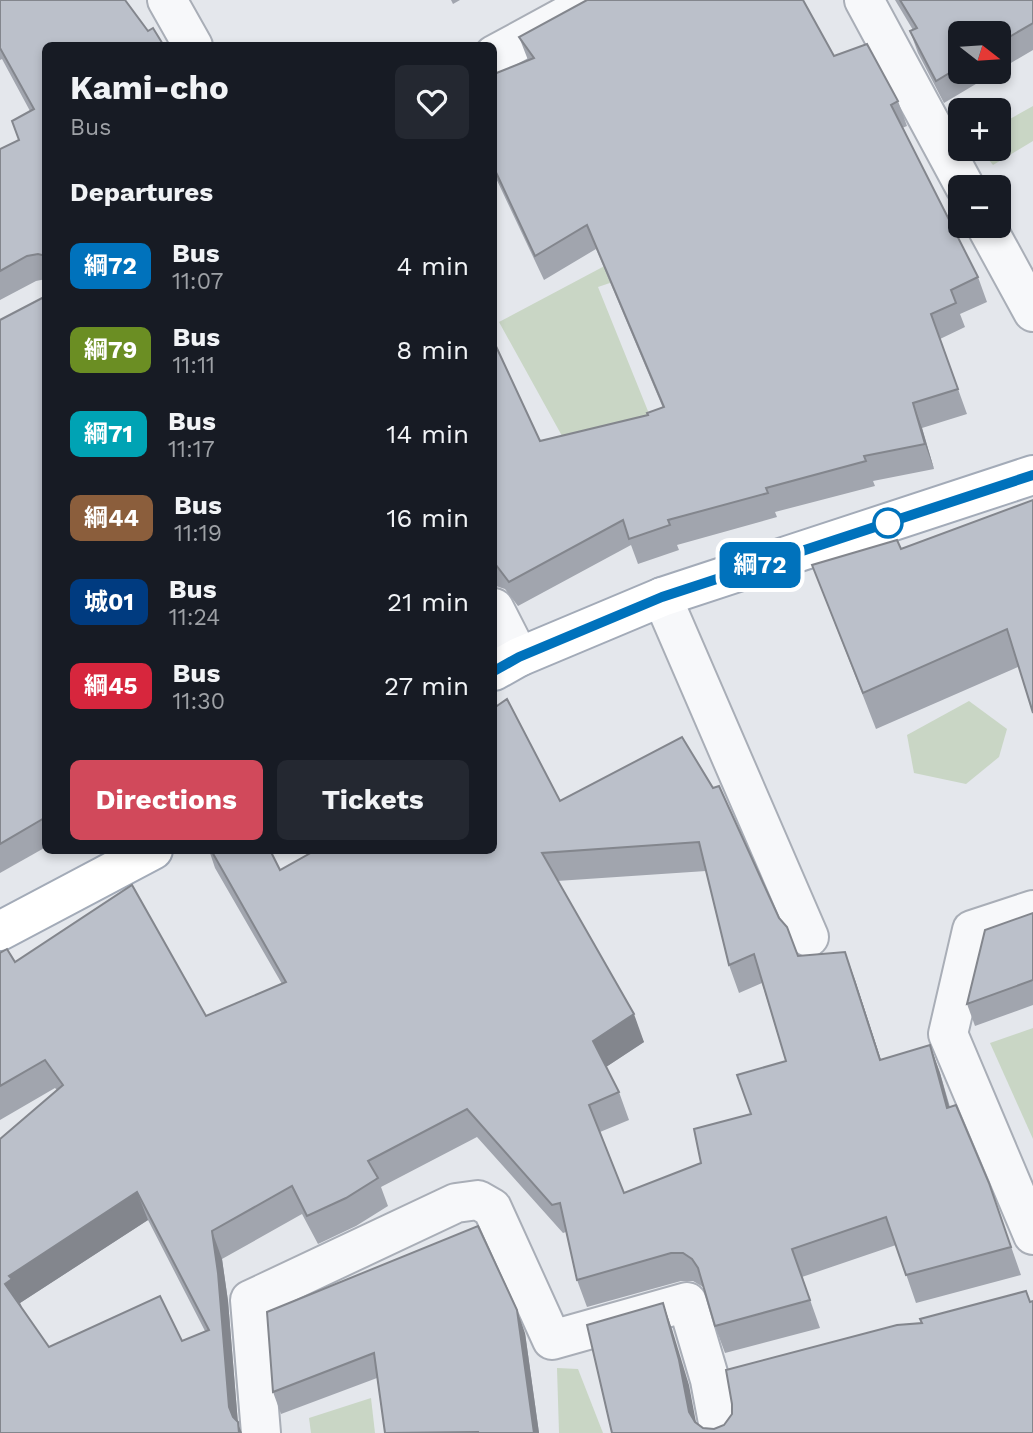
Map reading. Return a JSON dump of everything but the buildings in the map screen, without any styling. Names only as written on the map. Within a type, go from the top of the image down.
[{"type":"main road","points":[[506,664],[662,597],[1033,475]]},
{"type":"main road","points":[[0,931],[145,854]]},
{"type":"street","points":[[167,0],[191,42]]},
{"type":"street","points":[[497,53],[595,0]]},
{"type":"street","points":[[864,0],[959,175]]},
{"type":"street","points":[[993,238],[1033,312]]},
{"type":"street","points":[[662,597],[809,937]]},
{"type":"street","points":[[497,622],[506,664]]},
{"type":"street","points":[[1033,910],[972,930],[948,1034],[1033,1235]]},
{"type":"street","points":[[261,1433],[250,1300],[456,1203],[478,1200],[492,1208],[552,1340],[687,1302],[723,1376],[720,1433]]},
{"type":"green space","points":[[1033,106],[1033,141],[1011,154],[1011,118]]},
{"type":"green space","points":[[710,210],[719,246],[598,287],[654,426],[572,454],[499,322]]},
{"type":"green space","points":[[969,701],[1007,729],[999,757],[966,784],[914,773],[907,735]]},
{"type":"green space","points":[[1033,1028],[1033,1139],[990,1043]]},
{"type":"green space","points":[[557,1368],[578,1369],[603,1433],[559,1433]]},
{"type":"green space","points":[[371,1398],[375,1433],[311,1433],[309,1418]]},
{"type":"bus line","name":"綱72","points":[[497,669],[519,657],[662,597],[1033,475]]}]
